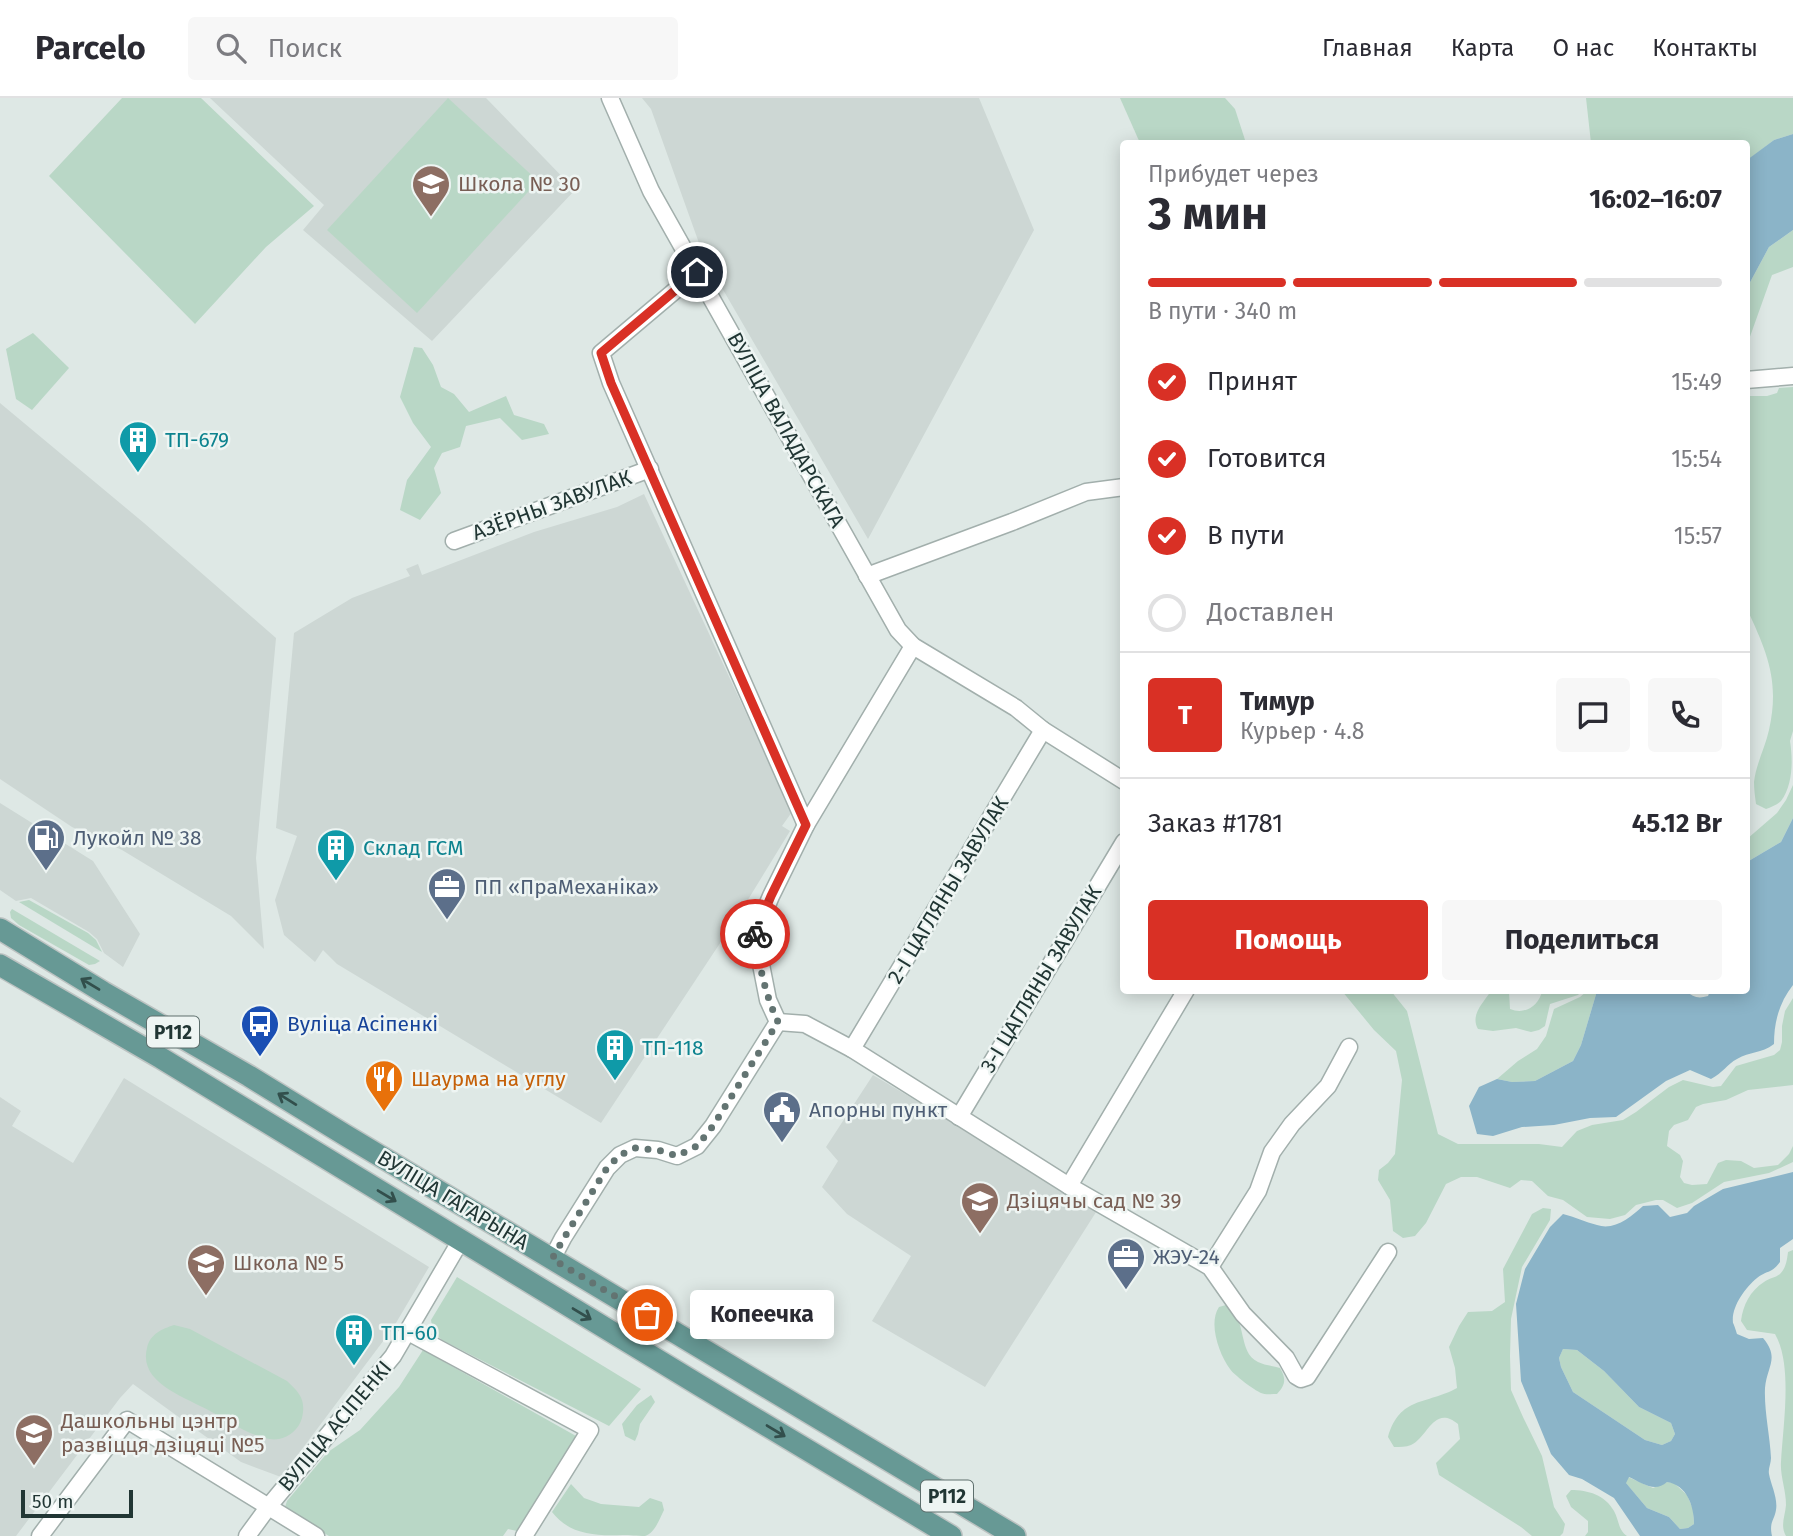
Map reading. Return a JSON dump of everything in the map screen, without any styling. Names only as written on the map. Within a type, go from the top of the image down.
[{"type":"main road","name":"ВУЛІЦА ГАГАРЫНА","points":[[0,929],[250,1076],[1015,1536]]},
{"type":"main road","name":"ВУЛІЦА ГАГАРЫНА","points":[[0,965],[161,1058],[951,1536]]},
{"type":"main road","points":[[699,1385],[715,1357]]},
{"type":"street","name":"ВУЛІЦА ВАЛАДАРСКАГА","points":[[610,98],[651,191],[898,630],[913,646]]},
{"type":"street","name":"АЗЁРНЫ ЗАВУЛАК","points":[[697,272],[601,353],[611,383],[806,825]]},
{"type":"street","points":[[1750,380],[1793,376]]},
{"type":"street","name":"АЗЁРНЫ ЗАВУЛАК","points":[[454,541],[650,468]]},
{"type":"street","points":[[867,576],[1086,492],[1120,488]]},
{"type":"street","points":[[778,1022],[768,1000],[755,934],[806,825],[913,646],[1016,708],[1043,730],[1120,778]]},
{"type":"street","name":"2-І ЦАГЛЯНЫ ЗАВУЛАК","points":[[852,1049],[1043,730]]},
{"type":"street","name":"3-І ЦАГЛЯНЫ ЗАВУЛАК","points":[[959,1117],[1120,849]]},
{"type":"street","points":[[1069,1186],[1184,994]]},
{"type":"street","points":[[778,1022],[805,1024],[852,1049],[1069,1186],[1210,1267],[1243,1314],[1286,1358],[1296,1376],[1301,1379],[1307,1377],[1388,1252]]},
{"type":"street","points":[[552,1259],[607,1168],[620,1155],[635,1148],[658,1150],[677,1156],[697,1146],[713,1126],[778,1022]]},
{"type":"street","points":[[1210,1267],[1258,1191],[1272,1152],[1292,1124],[1328,1086],[1349,1047]]},
{"type":"street","points":[[329,1160],[345,1135]]},
{"type":"street","name":"ВУЛІЦА АСІПЕНКІ","points":[[247,1536],[393,1356],[461,1240]]},
{"type":"street","points":[[408,1332],[590,1430],[524,1536]]},
{"type":"street","points":[[40,1536],[127,1420],[316,1536]]},
{"type":"shaded area","name":"Школа № 30","points":[[210,98],[486,98],[575,190],[432,341],[303,230],[324,205]]},
{"type":"shaded area","points":[[642,98],[979,98],[1034,230],[868,539],[704,257],[651,109]]},
{"type":"shaded area","points":[[0,403],[276,638],[256,858],[264,949],[231,916],[122,850],[72,827],[0,779]]},
{"type":"shaded area","points":[[644,494],[792,812],[782,826],[790,831],[738,916],[601,1123],[337,964],[323,950],[315,962],[284,935],[275,900],[297,836],[276,828],[294,633],[352,598],[410,576],[406,569],[418,564],[422,575],[534,532],[617,507]]},
{"type":"shaded area","points":[[0,803],[93,861],[140,934],[123,967],[104,953],[97,939],[89,932],[31,898],[16,901],[0,890]]},
{"type":"shaded area","name":"Дзіцячы сад № 39","points":[[873,1075],[1098,1209],[985,1387],[872,1321],[911,1256],[847,1214],[822,1187],[838,1161],[826,1147]]},
{"type":"shaded area","name":"Школа № 5","points":[[124,1078],[429,1267],[393,1328],[281,1477],[241,1462],[133,1384],[16,1536],[0,1536],[0,1097],[21,1111],[12,1126],[73,1163]]},
{"type":"green space","points":[[122,98],[201,98],[314,206],[266,247],[195,324],[49,176]]},
{"type":"green space","points":[[448,98],[538,181],[417,313],[327,230]]},
{"type":"green space","points":[[1120,98],[1225,98],[1235,109],[1245,140],[1139,140]]},
{"type":"green space","points":[[1586,98],[1793,98],[1793,134],[1774,140],[1750,158],[1750,140],[1591,140]]},
{"type":"green space","points":[[1793,230],[1793,267],[1772,275],[1750,337],[1750,282],[1769,247]]},
{"type":"green space","points":[[33,333],[69,368],[32,410],[16,399],[6,349]]},
{"type":"green space","points":[[414,347],[422,348],[433,365],[441,387],[454,394],[469,412],[506,396],[514,415],[544,424],[549,434],[522,440],[500,418],[466,426],[460,447],[442,453],[434,468],[441,493],[420,520],[400,510],[407,480],[431,447],[413,423],[400,397]]},
{"type":"green space","points":[[1793,387],[1793,731],[1790,741],[1792,756],[1788,788],[1781,801],[1766,809],[1756,804],[1754,782],[1769,730],[1773,696],[1766,653],[1750,616],[1750,396],[1767,396],[1777,393],[1779,388]]},
{"type":"green space","points":[[1793,785],[1793,818],[1781,842],[1750,860],[1750,836],[1777,813]]},
{"type":"green space","points":[[29,900],[88,933],[96,940],[102,952],[19,902]]},
{"type":"green space","points":[[12,909],[100,961],[89,965],[19,925],[11,918]]},
{"type":"green space","points":[[1344,994],[1393,994],[1407,1011],[1438,1134],[1458,1144],[1539,1144],[1562,1147],[1577,1131],[1592,1125],[1623,1120],[1683,1080],[1713,1087],[1721,1086],[1736,1066],[1774,1055],[1780,1050],[1785,1011],[1793,998],[1793,1085],[1748,1090],[1726,1100],[1696,1107],[1688,1120],[1674,1125],[1669,1131],[1667,1146],[1680,1155],[1683,1161],[1680,1177],[1684,1183],[1692,1185],[1707,1184],[1718,1163],[1726,1160],[1741,1161],[1754,1168],[1778,1165],[1793,1146],[1793,1162],[1769,1173],[1724,1182],[1692,1203],[1677,1208],[1663,1200],[1656,1200],[1636,1205],[1625,1215],[1610,1219],[1587,1217],[1563,1200],[1548,1196],[1532,1181],[1521,1180],[1510,1188],[1477,1177],[1461,1177],[1446,1184],[1426,1223],[1415,1236],[1403,1238],[1393,1231],[1390,1200],[1378,1180],[1379,1170],[1395,1154],[1402,1080],[1396,1051],[1374,1030]]},
{"type":"green space","points":[[1489,994],[1509,994],[1510,1009],[1521,1011],[1535,1005],[1541,994],[1579,994],[1550,1004],[1545,1026],[1531,1032],[1516,1028],[1493,1031],[1478,1029],[1476,1014]]},
{"type":"green space","points":[[1584,994],[1596,994],[1581,1045],[1573,1061],[1535,1081],[1512,1082],[1497,1079],[1537,1049],[1546,1036],[1554,1009]]},
{"type":"green space","points":[[1543,1208],[1551,1209],[1550,1220],[1522,1267],[1511,1319],[1511,1390],[1542,1456],[1554,1507],[1565,1524],[1560,1536],[1532,1536],[1439,1475],[1436,1463],[1460,1439],[1458,1424],[1450,1419],[1437,1420],[1409,1446],[1394,1447],[1388,1437],[1399,1414],[1407,1408],[1457,1388],[1449,1347],[1459,1326],[1468,1312],[1492,1311],[1505,1302],[1503,1269],[1532,1214]]},
{"type":"green space","points":[[1793,1250],[1793,1536],[1786,1536],[1783,1525],[1786,1499],[1781,1467],[1786,1396],[1781,1347],[1775,1334],[1747,1330],[1741,1321],[1743,1309],[1751,1294],[1764,1282],[1780,1274],[1785,1267],[1788,1252]]},
{"type":"green space","points":[[457,1277],[641,1389],[609,1426],[442,1340],[433,1332],[431,1320]]},
{"type":"green space","points":[[1226,1305],[1237,1318],[1251,1357],[1260,1363],[1280,1368],[1284,1381],[1277,1394],[1258,1391],[1236,1375],[1226,1363],[1216,1338],[1215,1321],[1219,1307]]},
{"type":"green space","points":[[174,1325],[190,1329],[287,1381],[299,1393],[302,1402],[302,1418],[296,1429],[279,1439],[263,1438],[177,1394],[156,1380],[146,1360],[147,1348],[157,1333]]},
{"type":"green space","points":[[1563,1349],[1577,1350],[1604,1371],[1639,1407],[1671,1423],[1675,1434],[1671,1441],[1662,1445],[1645,1440],[1573,1392],[1561,1367],[1559,1358]]},
{"type":"green space","points":[[423,1350],[576,1436],[527,1528],[517,1531],[508,1529],[503,1536],[329,1536],[289,1512],[285,1507],[287,1501],[328,1452],[360,1430],[399,1387]]},
{"type":"green space","points":[[651,1395],[655,1402],[640,1424],[635,1441],[625,1436],[622,1424],[637,1405]]},
{"type":"green space","points":[[1628,1477],[1653,1488],[1667,1482],[1674,1483],[1687,1495],[1693,1509],[1694,1524],[1680,1529],[1669,1517],[1647,1508],[1625,1482]]},
{"type":"green space","points":[[571,1484],[584,1498],[601,1504],[639,1507],[650,1498],[662,1502],[664,1510],[654,1529],[645,1536],[603,1535],[575,1530],[552,1512]]},
{"type":"green space","points":[[1571,1490],[1590,1492],[1606,1501],[1627,1536],[1585,1536],[1588,1532],[1588,1521],[1571,1507],[1566,1496]]},
{"type":"water","points":[[1793,134],[1793,230],[1769,247],[1750,282],[1750,158],[1774,140]]},
{"type":"water","points":[[1793,818],[1793,985],[1778,1013],[1774,1044],[1737,1059],[1711,1079],[1690,1070],[1666,1081],[1616,1117],[1522,1127],[1493,1136],[1477,1134],[1469,1106],[1479,1087],[1497,1079],[1512,1082],[1535,1081],[1573,1061],[1581,1045],[1596,994],[1690,994],[1701,997],[1709,994],[1750,994],[1750,860],[1781,842]]},
{"type":"water","points":[[1793,1172],[1793,1239],[1780,1248],[1780,1262],[1777,1266],[1757,1278],[1744,1292],[1733,1317],[1737,1334],[1749,1339],[1763,1338],[1771,1351],[1765,1397],[1771,1458],[1769,1474],[1776,1505],[1771,1525],[1772,1536],[1640,1536],[1614,1498],[1582,1479],[1569,1475],[1551,1454],[1521,1381],[1516,1304],[1525,1269],[1550,1227],[1563,1214],[1597,1225],[1610,1226],[1628,1218],[1643,1206],[1658,1205],[1670,1217],[1687,1213],[1723,1189]],"holes":[[[1563,1349],[1577,1350],[1604,1371],[1639,1407],[1671,1423],[1675,1434],[1671,1441],[1662,1445],[1645,1440],[1573,1392],[1561,1367],[1559,1358]],[[1629,1477],[1653,1487],[1667,1482],[1680,1487],[1691,1504],[1694,1524],[1680,1529],[1669,1517],[1647,1508],[1626,1483]]]},
{"type":"way so far","points":[[647,1315],[552,1259],[607,1168],[620,1155],[635,1148],[658,1150],[677,1156],[697,1146],[713,1126],[778,1022],[768,1000],[755,934]]},
{"type":"place","name":"Школа № 30","points":[[431,218]]},
{"type":"place","name":"ТП-679","points":[[138,474]]},
{"type":"place","name":"Лукойл № 38","points":[[46,872]]},
{"type":"place","name":"Склад ГСМ","points":[[336,882]]},
{"type":"place","name":"ПП «ПраМеханіка»","points":[[447,921]]},
{"type":"place","name":"Вуліца Асіпенкі","points":[[260,1058]]},
{"type":"place","name":"ТП-118","points":[[615,1082]]},
{"type":"place","name":"Шаурма на углу","points":[[384,1113]]},
{"type":"place","name":"Апорны пункт","points":[[782,1144]]},
{"type":"place","name":"Дзіцячы сад № 39","points":[[980,1235]]},
{"type":"place","name":"ЖЭУ-24","points":[[1126,1291]]},
{"type":"place","name":"Школа № 5","points":[[206,1297]]},
{"type":"place","name":"Копеечка","points":[[647,1315]]},
{"type":"place","name":"ТП-60","points":[[354,1367]]},
{"type":"place","name":"Дашкольны цэнтр развіцця дзіцяці №5","points":[[34,1467]]},
{"type":"route","points":[[697,272],[601,353],[611,383],[806,825],[755,934]]}]
